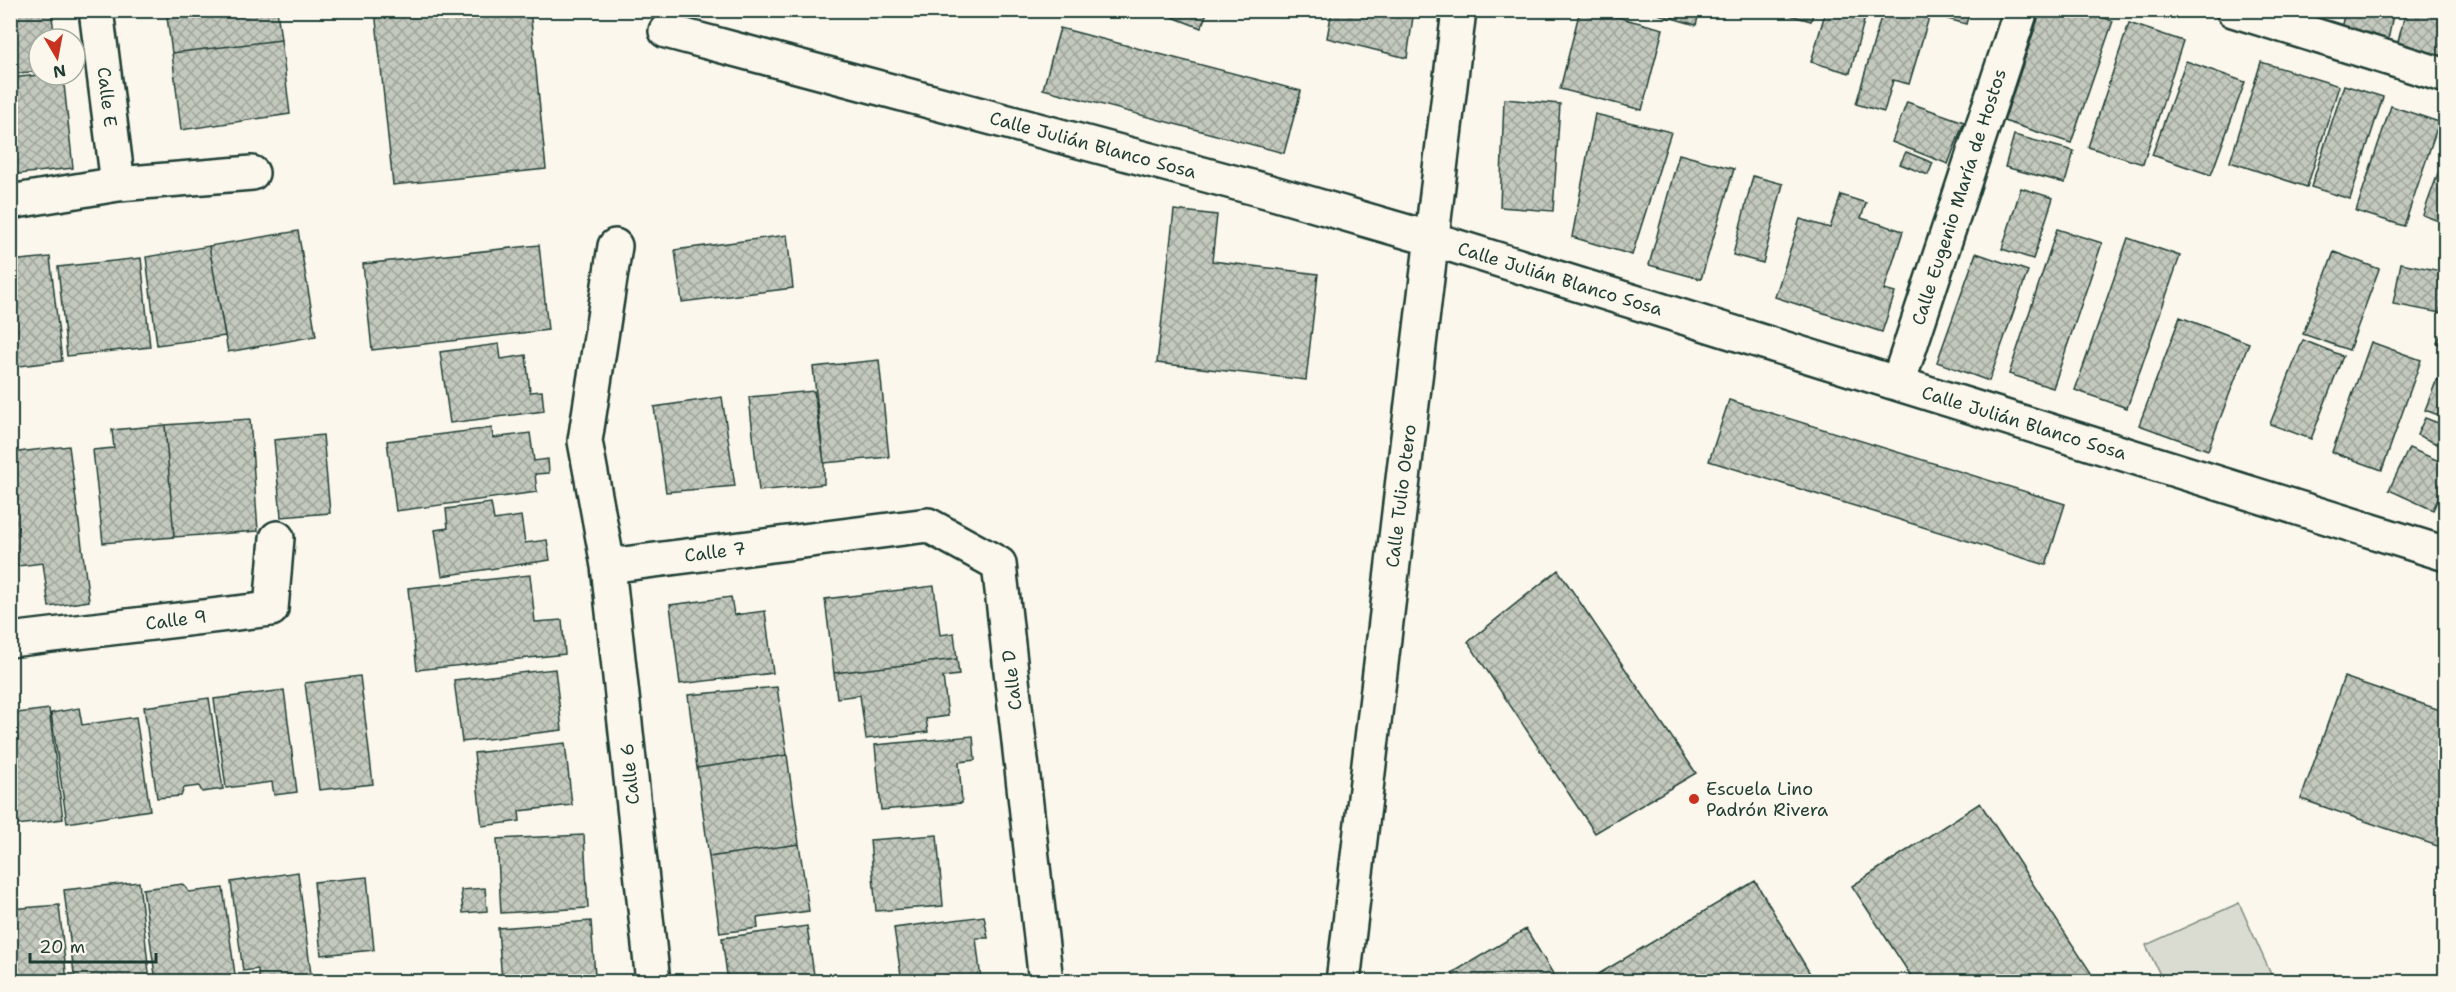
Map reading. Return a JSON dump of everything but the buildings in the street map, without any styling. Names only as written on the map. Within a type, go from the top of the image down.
[{"type":"street","name":"Calle E","points":[[96,10],[118,184]]},
{"type":"street","name":"Calle Tulio Otero","points":[[1343,981],[1459,10]]},
{"type":"street","name":"Calle Eugenio María de Hostos","points":[[1898,383],[2020,10]]},
{"type":"street","points":[[2232,10],[2445,76]]},
{"type":"street","name":"Calle Julián Blanco Sosa","points":[[666,32],[1259,189],[1432,239],[2445,554]]},
{"type":"street","points":[[10,202],[118,184],[252,173]]},
{"type":"street","name":"Calle 6","points":[[615,246],[585,441],[608,566],[652,981]]},
{"type":"street","name":"Calle D","points":[[823,538],[928,525],[999,564],[1046,981]]},
{"type":"street","name":"Calle 9","points":[[10,640],[271,609],[277,538]]},
{"type":"street","name":"Calle 7","points":[[608,566],[823,538]]},
{"type":"shaded area","points":[[2239,903],[2274,981],[2163,981],[2146,945]]},
{"type":"place","name":"Escuela Lino Padrón Rivera","points":[[1694,799]]}]
